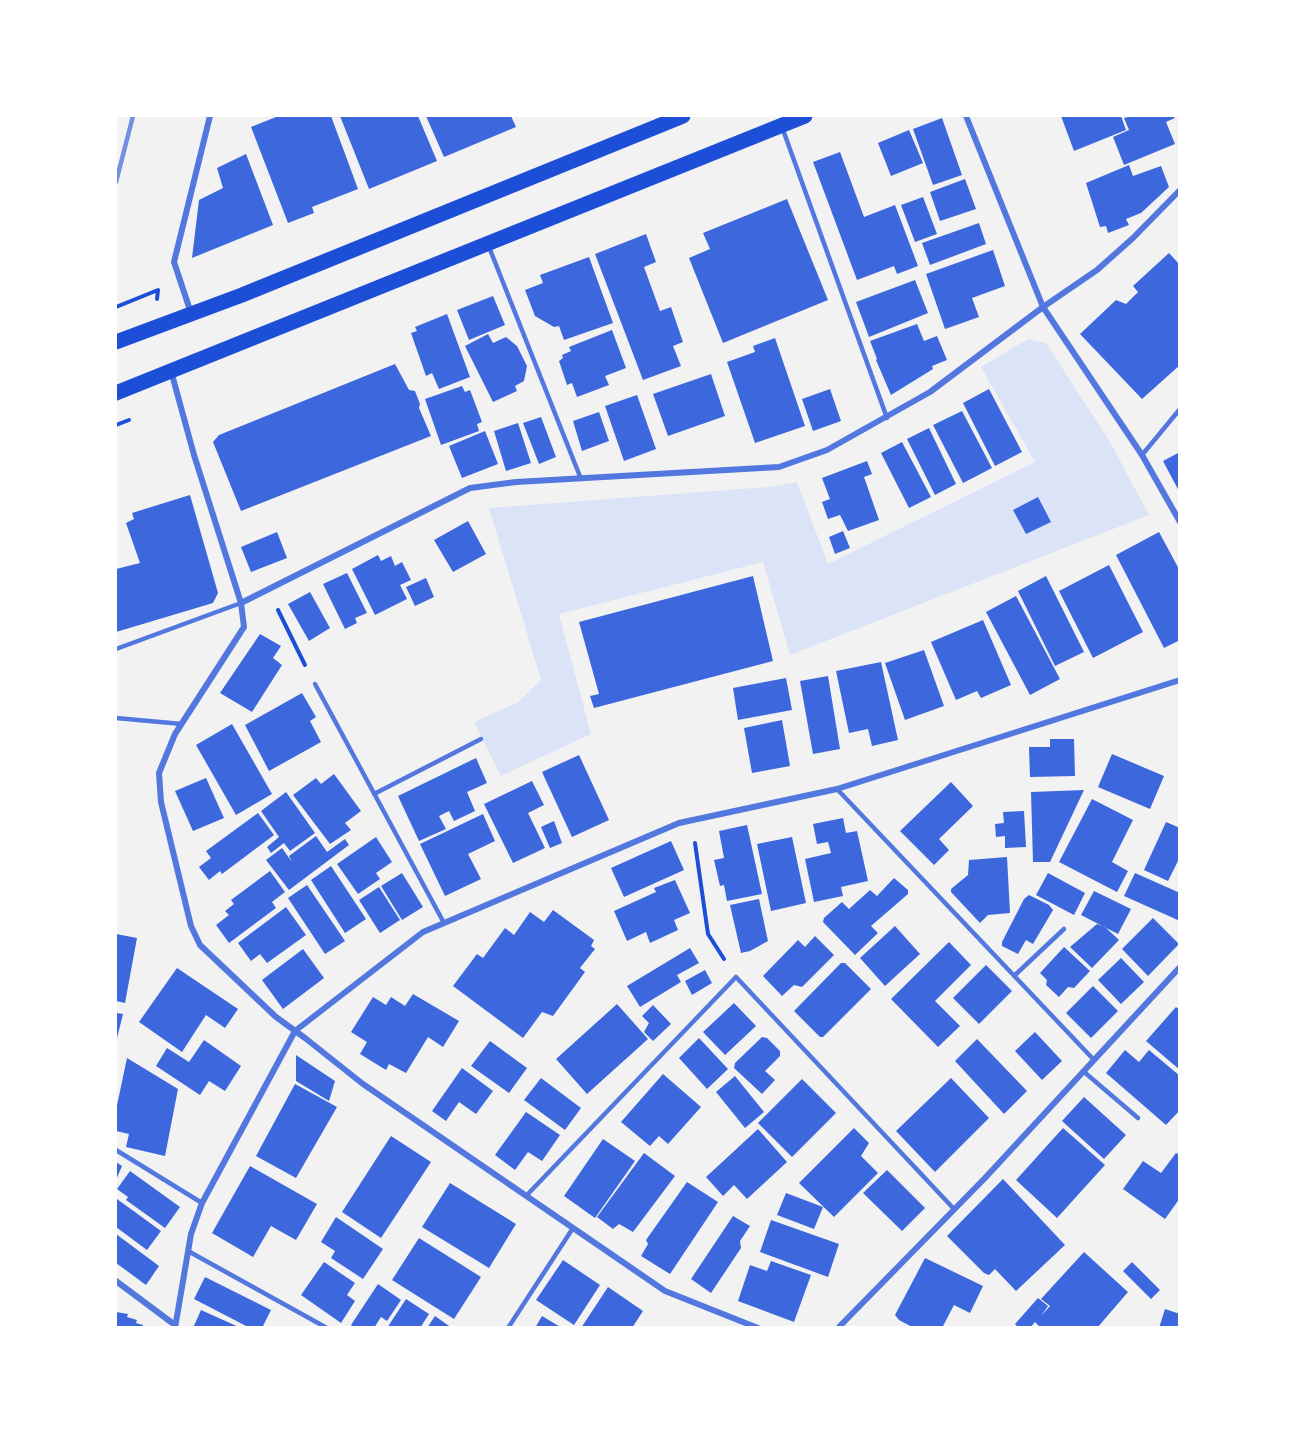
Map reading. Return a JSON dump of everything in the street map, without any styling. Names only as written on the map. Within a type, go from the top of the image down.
[{"type":"main road","points":[[116,342],[192,314],[683,116]]},
{"type":"main road","points":[[116,393],[805,116]]},
{"type":"street","points":[[192,314],[174,262],[210,116]]},
{"type":"street","points":[[966,116],[1043,307],[1142,455],[1179,522]]},
{"type":"street","points":[[241,603],[470,488],[516,482],[779,467],[827,450],[930,392],[1043,307],[1097,270],[1133,238],[1179,190]]},
{"type":"street","points":[[171,371],[194,455],[241,603],[244,627],[175,734],[159,773],[161,802],[191,926],[200,945],[276,1017],[363,1084],[526,1196],[665,1291],[758,1328]]},
{"type":"street","points":[[116,1281],[175,1326],[190,1234],[201,1203],[295,1031],[423,932],[679,823],[837,789],[1179,680]]},
{"type":"street","points":[[838,1328],[954,1209],[1179,967]]},
{"type":"lane","points":[[781,125],[887,418]]},
{"type":"lane","points":[[488,243],[581,479]]},
{"type":"lane","points":[[1142,455],[1179,408]]},
{"type":"lane","points":[[116,649],[241,603]]},
{"type":"lane","points":[[315,684],[444,923]]},
{"type":"lane","points":[[116,718],[182,724]]},
{"type":"lane","points":[[374,794],[481,739]]},
{"type":"lane","points":[[837,789],[1094,1060]]},
{"type":"lane","points":[[1014,976],[1064,929]]},
{"type":"lane","points":[[526,1196],[736,977],[954,1209]]},
{"type":"lane","points":[[1083,1071],[1138,1118]]},
{"type":"lane","points":[[116,1150],[201,1203]]},
{"type":"lane","points":[[508,1328],[573,1228]]},
{"type":"lane","points":[[188,1251],[327,1328]]},
{"type":"path","points":[[116,307],[158,290]]},
{"type":"path","points":[[268,590],[315,684]]},
{"type":"path","points":[[692,820],[708,934],[736,977]]},
{"type":"shaded area","points":[[1028,339],[1046,343],[1110,442],[1149,515],[790,655],[763,562],[559,614],[591,734],[501,776],[474,722],[517,703],[541,680],[489,508],[767,487],[797,482],[828,564],[1035,462],[981,367]]},
{"type":"building","points":[[276,116],[331,116],[358,189],[312,207],[314,213],[288,223],[251,127]]},
{"type":"building","points":[[340,116],[418,116],[437,161],[369,189]]},
{"type":"building","points":[[426,116],[511,116],[516,127],[444,157]]},
{"type":"building","points":[[1061,116],[1121,116],[1126,130],[1074,151]]},
{"type":"building","points":[[1173,116],[1175,118],[1166,122],[1175,144],[1124,165],[1113,137],[1129,130],[1124,118]]},
{"type":"building","points":[[942,118],[962,175],[933,185],[913,129]]},
{"type":"building","points":[[909,130],[923,163],[891,176],[878,143]]},
{"type":"building","points":[[840,152],[864,217],[895,205],[918,266],[897,274],[894,266],[857,280],[813,162]]},
{"type":"building","points":[[246,154],[273,225],[192,258],[199,200],[223,188],[217,168]]},
{"type":"building","points":[[1129,165],[1133,176],[1161,166],[1169,187],[1141,213],[1126,219],[1129,225],[1108,233],[1106,226],[1100,227],[1086,183]]},
{"type":"building","points":[[965,179],[976,209],[940,221],[930,192]]},
{"type":"building","points":[[923,197],[937,234],[915,242],[901,205]]},
{"type":"building","points":[[787,199],[828,300],[723,343],[689,258],[710,249],[703,233]]},
{"type":"building","points":[[979,223],[986,244],[930,265],[922,243]]},
{"type":"building","points":[[646,234],[656,262],[644,267],[660,311],[671,307],[683,342],[673,346],[681,366],[643,380],[595,254]]},
{"type":"building","points":[[993,250],[1005,286],[972,298],[979,317],[945,329],[926,274]]},
{"type":"building","points":[[1169,253],[1180,265],[1180,365],[1142,399],[1080,334],[1116,300],[1126,304],[1138,292],[1133,286]]},
{"type":"building","points":[[589,257],[613,323],[564,340],[559,326],[554,327],[535,316],[525,290],[543,283],[540,275]]},
{"type":"building","points":[[915,280],[928,313],[869,337],[856,302]]},
{"type":"building","points":[[493,296],[505,325],[469,340],[457,310]]},
{"type":"building","points":[[447,314],[470,377],[439,389],[432,373],[426,376],[411,333],[417,331],[415,327]]},
{"type":"building","points":[[917,324],[924,341],[937,336],[947,360],[932,366],[933,369],[891,395],[870,341]]},
{"type":"building","points":[[612,330],[626,368],[605,376],[609,385],[577,397],[572,383],[567,385],[559,361],[563,358],[562,355],[571,351],[569,347]]},
{"type":"building","points":[[488,334],[493,343],[506,337],[517,346],[527,366],[524,381],[515,386],[517,391],[493,402],[465,346]]},
{"type":"building","points":[[775,338],[805,426],[755,443],[727,362],[755,352],[753,346]]},
{"type":"building","points":[[395,364],[409,390],[415,391],[420,404],[419,408],[431,436],[241,511],[213,442],[219,435]]},
{"type":"building","points":[[711,374],[725,416],[668,436],[653,394]]},
{"type":"building","points":[[462,386],[465,392],[470,390],[482,422],[477,424],[479,431],[441,445],[425,399]]},
{"type":"building","points":[[830,389],[841,421],[813,431],[802,399]]},
{"type":"building","points":[[989,389],[1022,452],[995,466],[963,403]]},
{"type":"building","points":[[637,395],[656,449],[624,461],[605,406]]},
{"type":"building","points":[[962,411],[992,468],[963,483],[933,425]]},
{"type":"building","points":[[599,412],[609,441],[582,451],[573,421]]},
{"type":"building","points":[[541,417],[556,457],[539,464],[523,423]]},
{"type":"building","points":[[518,423],[531,463],[506,471],[494,431]]},
{"type":"building","points":[[929,428],[956,484],[935,495],[907,439]]},
{"type":"building","points":[[485,431],[498,464],[462,478],[449,446]]},
{"type":"building","points":[[902,442],[931,497],[909,508],[881,453]]},
{"type":"building","points":[[1180,452],[1180,493],[1163,461]]},
{"type":"building","points":[[867,461],[872,474],[864,477],[879,520],[848,531],[840,515],[828,519],[822,502],[830,499],[822,478]]},
{"type":"building","points":[[190,495],[218,593],[213,603],[116,632],[116,569],[140,563],[126,523],[134,519],[132,513]]},
{"type":"building","points":[[1038,497],[1051,522],[1026,534],[1013,510]]},
{"type":"building","points":[[468,521],[486,554],[453,572],[434,540]]},
{"type":"building","points":[[843,531],[850,548],[835,554],[829,537]]},
{"type":"building","points":[[277,532],[287,558],[251,572],[241,547]]},
{"type":"building","points":[[1159,532],[1180,571],[1180,640],[1164,648],[1116,555]]},
{"type":"building","points":[[378,555],[381,561],[391,556],[395,566],[402,562],[411,580],[400,585],[407,599],[375,615],[352,569]]},
{"type":"building","points":[[1109,565],[1143,632],[1093,658],[1059,591]]},
{"type":"building","points":[[347,573],[367,613],[355,618],[357,623],[345,629],[323,584]]},
{"type":"building","points":[[753,576],[773,661],[594,708],[590,696],[599,694],[579,622]]},
{"type":"building","points":[[1046,576],[1084,652],[1055,666],[1018,591]]},
{"type":"building","points":[[426,578],[434,597],[415,606],[406,587]]},
{"type":"building","points":[[310,592],[330,628],[309,641],[288,604]]},
{"type":"building","points":[[1016,596],[1060,679],[1030,695],[986,612]]},
{"type":"building","points":[[983,620],[1011,685],[981,698],[977,691],[956,700],[931,642]]},
{"type":"building","points":[[260,634],[281,646],[273,658],[282,665],[252,712],[220,693]]},
{"type":"building","points":[[924,650],[944,706],[905,720],[885,663]]},
{"type":"building","points":[[881,662],[898,740],[872,746],[868,729],[849,733],[836,671]]},
{"type":"building","points":[[828,676],[840,749],[813,754],[800,681]]},
{"type":"building","points":[[786,678],[792,710],[738,720],[733,688]]},
{"type":"building","points":[[302,693],[316,717],[310,721],[321,742],[269,771],[245,725]]},
{"type":"building","points":[[782,720],[790,766],[752,773],[744,728]]},
{"type":"building","points":[[232,724],[272,794],[236,815],[196,745]]},
{"type":"building","points":[[1050,739],[1074,739],[1075,776],[1030,777],[1029,747],[1050,747]]},
{"type":"building","points":[[1112,754],[1164,776],[1150,809],[1098,787]]},
{"type":"building","points":[[579,755],[609,820],[572,837],[542,772]]},
{"type":"building","points":[[476,758],[487,783],[467,792],[475,811],[454,821],[449,811],[439,816],[446,829],[419,841],[398,796]]},
{"type":"building","points":[[334,774],[361,811],[345,823],[351,830],[330,844],[293,795],[316,778],[321,784]]},
{"type":"building","points":[[206,778],[224,818],[193,831],[175,791]]},
{"type":"building","points":[[532,781],[544,805],[528,813],[545,848],[513,863],[484,804]]},
{"type":"building","points":[[951,782],[973,806],[939,839],[949,850],[934,865],[900,831]]},
{"type":"building","points":[[1084,790],[1050,862],[1033,862],[1031,792]]},
{"type":"building","points":[[286,792],[315,833],[290,851],[284,843],[271,853],[267,847],[279,837],[261,811]]},
{"type":"building","points":[[1092,799],[1133,820],[1112,862],[1128,871],[1117,892],[1059,862]]},
{"type":"building","points":[[1024,811],[1026,847],[1005,848],[1005,836],[996,837],[995,824],[1004,823],[1003,812]]},
{"type":"building","points":[[258,813],[274,835],[222,874],[220,871],[209,880],[199,867],[211,858],[206,851]]},
{"type":"building","points":[[483,814],[495,841],[468,854],[481,879],[445,896],[420,844]]},
{"type":"building","points":[[843,818],[846,833],[857,831],[868,881],[841,887],[843,896],[814,902],[805,859],[831,853],[828,842],[817,844],[813,824]]},
{"type":"building","points":[[554,821],[562,843],[550,848],[541,827]]},
{"type":"building","points":[[1166,822],[1180,828],[1180,857],[1168,881],[1144,870]]},
{"type":"building","points":[[747,825],[762,894],[727,901],[724,885],[720,886],[714,860],[724,858],[719,831]]},
{"type":"building","points":[[316,836],[327,852],[345,839],[349,845],[289,890],[266,860],[282,848],[292,862],[289,856]]},
{"type":"building","points":[[376,837],[392,862],[376,873],[380,879],[358,894],[337,864]]},
{"type":"building","points":[[792,837],[806,903],[771,911],[757,844]]},
{"type":"building","points":[[671,841],[684,870],[624,897],[611,868]]},
{"type":"building","points":[[1007,857],[1010,913],[988,915],[980,923],[951,892],[951,889],[968,875],[969,860]]},
{"type":"building","points":[[331,866],[366,919],[345,933],[311,880]]},
{"type":"building","points":[[270,871],[285,892],[272,902],[276,908],[229,943],[216,925],[229,915],[225,911],[234,904],[231,900]]},
{"type":"building","points":[[402,873],[423,907],[402,920],[381,886]]},
{"type":"building","points":[[1048,873],[1085,893],[1074,915],[1036,895]]},
{"type":"building","points":[[1135,873],[1180,893],[1180,921],[1124,896]]},
{"type":"building","points":[[894,878],[908,890],[908,894],[871,926],[878,933],[855,955],[823,922],[824,918],[842,902],[849,909],[870,890],[877,896]]},
{"type":"building","points":[[675,880],[690,913],[674,920],[678,930],[650,943],[646,932],[627,941],[614,911],[656,892],[654,888]]},
{"type":"building","points":[[307,885],[345,941],[325,954],[288,898]]},
{"type":"building","points":[[379,887],[400,920],[380,933],[359,900]]},
{"type":"building","points":[[1094,891],[1131,909],[1118,934],[1081,915]]},
{"type":"building","points":[[1029,895],[1049,905],[1053,910],[1033,944],[1026,940],[1018,954],[1002,946],[1002,942],[1024,899]]},
{"type":"building","points":[[759,899],[768,941],[750,951],[741,953],[730,905]]},
{"type":"building","points":[[286,907],[306,935],[267,963],[260,954],[251,961],[238,943]]},
{"type":"building","points":[[553,910],[594,940],[591,946],[595,949],[580,968],[585,972],[553,1016],[542,1012],[523,1038],[453,986],[477,954],[483,958],[505,928],[514,935],[530,912],[544,922]]},
{"type":"building","points":[[1153,918],[1179,944],[1148,976],[1122,949]]},
{"type":"building","points":[[1097,924],[1105,927],[1119,940],[1092,968],[1070,947]]},
{"type":"building","points":[[895,926],[920,954],[885,986],[860,958]]},
{"type":"building","points":[[116,934],[137,938],[125,1003],[116,1001]]},
{"type":"building","points":[[815,936],[834,955],[802,987],[794,985],[782,996],[763,976],[798,940],[805,947]]},
{"type":"building","points":[[949,942],[971,965],[935,1001],[960,1026],[938,1047],[891,999]]},
{"type":"building","points":[[1064,947],[1090,971],[1074,988],[1068,987],[1059,997],[1046,985],[1047,980],[1040,973]]},
{"type":"building","points":[[690,948],[699,963],[677,975],[681,982],[640,1007],[627,986]]},
{"type":"building","points":[[303,949],[324,978],[283,1009],[262,980]]},
{"type":"building","points":[[1121,958],[1144,982],[1121,1004],[1098,980]]},
{"type":"building","points":[[841,963],[845,963],[871,989],[823,1037],[820,1037],[794,1011]]},
{"type":"building","points":[[986,965],[1012,991],[979,1024],[953,998]]},
{"type":"building","points":[[177,968],[238,1009],[225,1028],[206,1015],[182,1052],[139,1022]]},
{"type":"building","points":[[705,970],[712,983],[692,995],[685,981]]},
{"type":"building","points":[[1093,986],[1118,1011],[1091,1038],[1066,1013]]},
{"type":"building","points":[[413,994],[459,1021],[443,1047],[428,1037],[406,1073],[389,1064],[386,1070],[360,1054],[367,1042],[351,1032],[373,997],[386,1005],[391,997],[405,1006]]},
{"type":"building","points":[[734,1003],[756,1026],[725,1055],[703,1032]]},
{"type":"building","points":[[617,1004],[648,1039],[587,1094],[556,1059]]},
{"type":"building","points":[[653,1005],[671,1024],[653,1041],[644,1032],[649,1023],[642,1016]]},
{"type":"building","points":[[1176,1007],[1180,1010],[1180,1070],[1146,1041]]},
{"type":"building","points":[[116,1013],[123,1014],[117,1038],[116,1038]]},
{"type":"building","points":[[1035,1032],[1062,1061],[1042,1080],[1015,1051]]},
{"type":"building","points":[[762,1037],[767,1038],[780,1051],[780,1056],[765,1071],[775,1080],[762,1094],[734,1068],[735,1063]]},
{"type":"building","points":[[699,1038],[728,1069],[707,1089],[679,1058]]},
{"type":"building","points":[[977,1039],[1027,1091],[1004,1114],[955,1061]]},
{"type":"building","points":[[204,1040],[241,1066],[225,1091],[209,1081],[200,1095],[156,1066],[167,1048],[189,1062]]},
{"type":"building","points":[[490,1041],[527,1068],[509,1093],[471,1066]]},
{"type":"building","points":[[1125,1050],[1139,1062],[1149,1050],[1180,1076],[1180,1110],[1166,1125],[1106,1073]]},
{"type":"building","points":[[296,1055],[335,1081],[329,1101],[296,1081]]},
{"type":"building","points":[[127,1058],[178,1089],[165,1156],[126,1147],[129,1134],[116,1131],[116,1110]]},
{"type":"building","points":[[462,1068],[493,1091],[476,1114],[459,1102],[446,1121],[432,1111]]},
{"type":"building","points":[[663,1074],[701,1107],[668,1144],[659,1136],[650,1146],[621,1122]]},
{"type":"building","points":[[735,1076],[764,1112],[745,1128],[716,1092]]},
{"type":"building","points":[[541,1078],[581,1108],[565,1130],[524,1100]]},
{"type":"building","points":[[951,1078],[989,1118],[935,1172],[896,1131]]},
{"type":"building","points":[[802,1079],[836,1113],[792,1157],[758,1123]]},
{"type":"building","points":[[295,1084],[337,1107],[296,1178],[256,1156]]},
{"type":"building","points":[[1084,1097],[1126,1135],[1104,1159],[1062,1121]]},
{"type":"building","points":[[526,1112],[560,1135],[542,1161],[528,1152],[515,1170],[495,1155]]},
{"type":"building","points":[[854,1128],[869,1143],[861,1156],[878,1173],[834,1217],[799,1183]]},
{"type":"building","points":[[1063,1128],[1105,1165],[1057,1218],[1016,1180]]},
{"type":"building","points":[[758,1129],[787,1162],[747,1199],[734,1185],[723,1196],[706,1177]]},
{"type":"building","points":[[391,1136],[431,1162],[381,1238],[342,1212]]},
{"type":"building","points":[[603,1139],[635,1161],[595,1218],[564,1196]]},
{"type":"building","points":[[644,1153],[675,1176],[633,1232],[619,1224],[613,1229],[597,1217]]},
{"type":"building","points":[[1176,1153],[1180,1155],[1180,1198],[1165,1219],[1123,1189],[1143,1161],[1161,1173]]},
{"type":"building","points":[[116,1162],[122,1166],[116,1180]]},
{"type":"building","points":[[250,1166],[317,1204],[296,1240],[271,1226],[253,1257],[212,1233]]},
{"type":"building","points":[[887,1170],[925,1208],[902,1231],[863,1193]]},
{"type":"building","points":[[130,1171],[180,1207],[165,1228],[126,1200],[128,1197],[117,1189]]},
{"type":"building","points":[[1003,1179],[1065,1245],[1016,1291],[995,1269],[989,1275],[984,1273],[947,1236]]},
{"type":"building","points":[[687,1182],[718,1202],[670,1274],[641,1256],[648,1244],[646,1240]]},
{"type":"building","points":[[450,1183],[516,1224],[489,1268],[422,1227]]},
{"type":"building","points":[[786,1193],[823,1207],[814,1229],[777,1215]]},
{"type":"building","points":[[117,1199],[161,1231],[147,1250],[116,1227]]},
{"type":"building","points":[[733,1216],[750,1226],[740,1241],[741,1248],[711,1293],[691,1279]]},
{"type":"building","points":[[336,1217],[383,1249],[363,1279],[331,1258],[335,1251],[321,1242]]},
{"type":"building","points":[[771,1220],[839,1244],[828,1277],[760,1252]]},
{"type":"building","points":[[116,1234],[159,1266],[146,1285],[116,1263]]},
{"type":"building","points":[[419,1238],[481,1277],[454,1319],[392,1280]]},
{"type":"building","points":[[1084,1252],[1128,1292],[1097,1328],[1041,1328],[1035,1322],[1030,1328],[1019,1328],[1015,1324],[1038,1298],[1048,1306],[1041,1316],[1050,1306],[1041,1299]]},
{"type":"building","points":[[925,1258],[983,1286],[970,1313],[954,1305],[942,1328],[914,1328],[899,1320],[895,1315]]},
{"type":"building","points":[[563,1260],[600,1285],[574,1325],[536,1300]]},
{"type":"building","points":[[771,1261],[811,1275],[794,1322],[738,1301],[750,1265],[767,1271]]},
{"type":"building","points":[[324,1262],[355,1283],[347,1295],[355,1301],[341,1323],[301,1295]]},
{"type":"building","points":[[1132,1262],[1160,1290],[1151,1299],[1123,1271]]},
{"type":"building","points":[[205,1277],[271,1310],[262,1328],[250,1328],[194,1299]]},
{"type":"building","points":[[378,1284],[401,1300],[387,1321],[381,1317],[374,1328],[354,1328],[351,1325]]},
{"type":"building","points":[[608,1287],[643,1311],[632,1328],[581,1328]]},
{"type":"building","points":[[406,1299],[429,1314],[420,1328],[387,1328]]},
{"type":"building","points":[[1165,1309],[1180,1314],[1180,1328],[1159,1328]]},
{"type":"building","points":[[201,1310],[241,1328],[193,1328]]},
{"type":"building","points":[[116,1312],[128,1314],[127,1317],[143,1325],[142,1328],[116,1328]]},
{"type":"building","points":[[435,1316],[452,1328],[427,1328]]},
{"type":"building","points":[[542,1316],[562,1328],[535,1328]]},
{"type":"railway","points":[[116,182],[133,116]]}]
